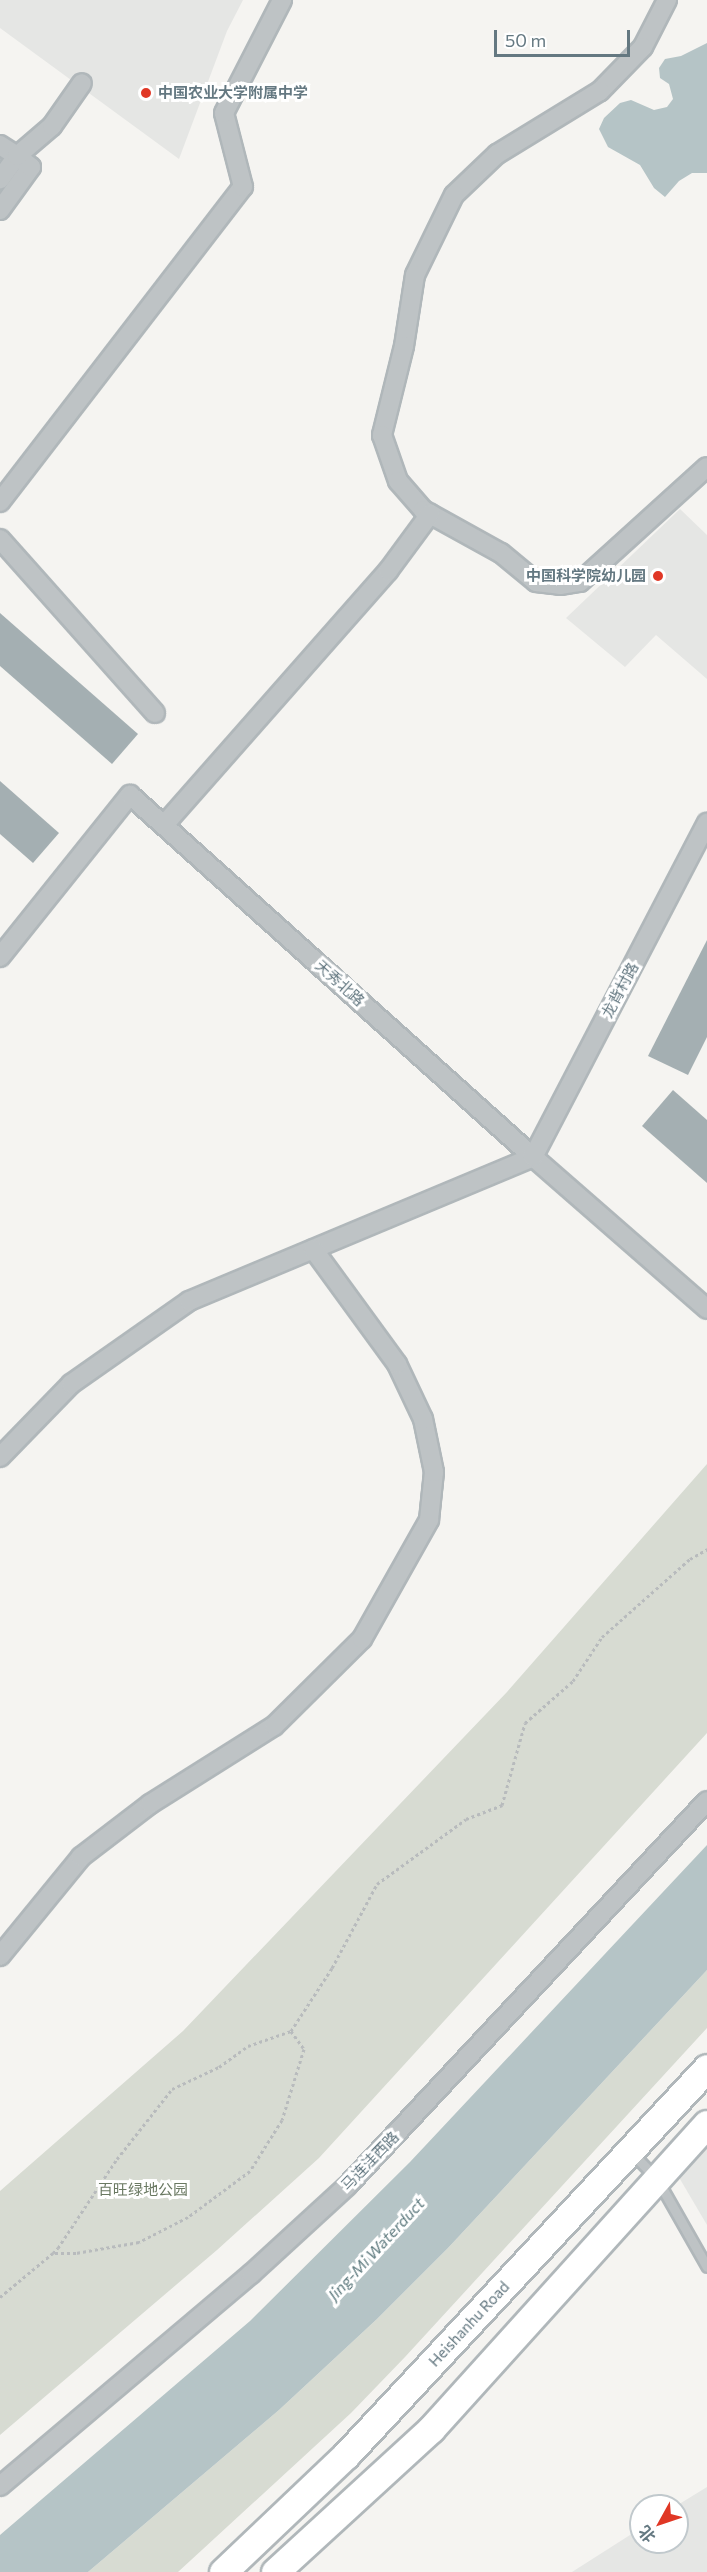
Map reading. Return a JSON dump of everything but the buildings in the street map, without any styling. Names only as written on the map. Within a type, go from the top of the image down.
[{"type":"main road","name":"Heishanhu Road","points":[[223,2572],[346,2455],[707,2068]]},
{"type":"main road","points":[[275,2572],[431,2429],[707,2124]]},
{"type":"main road","points":[[570,2216],[589,2212],[597,2217],[604,2227],[602,2242]]},
{"type":"street","points":[[0,502],[243,187],[224,113],[282,0]]},
{"type":"street","points":[[668,0],[643,47],[600,91],[545,122],[497,154],[454,195],[416,275],[404,346],[382,435],[398,481],[423,510],[501,553],[536,582],[560,585],[580,582],[707,467]]},
{"type":"street","points":[[0,179],[17,156],[52,126],[82,83]]},
{"type":"street","points":[[0,145],[31,167],[0,210]]},
{"type":"street","points":[[164,825],[388,571],[430,514]]},
{"type":"street","points":[[0,539],[154,713]]},
{"type":"street","name":"天秀北路","points":[[0,957],[130,795],[533,1158],[707,1310]]},
{"type":"street","name":"龙背村路","points":[[533,1158],[707,823]]},
{"type":"street","points":[[0,1457],[71,1384],[189,1301],[533,1158]]},
{"type":"street","points":[[0,1956],[81,1857],[150,1804],[274,1726],[362,1639],[429,1520],[434,1472],[423,1419],[397,1364],[313,1249]]},
{"type":"street","name":"马连洼西路","points":[[0,2486],[251,2274],[347,2186],[707,1801]]},
{"type":"lane","points":[[629,2150],[657,2180],[707,2267]]},
{"type":"path","points":[[0,2297],[53,2253],[91,2202],[117,2159],[172,2089],[219,2067],[248,2046],[291,2031],[332,1968],[377,1884],[466,1819],[502,1805],[525,1724],[573,1681],[602,1637],[690,1559],[707,1549]]},
{"type":"path","points":[[53,2253],[76,2253],[139,2242],[188,2217],[250,2171],[282,2120],[304,2049],[291,2031]]},
{"type":"shaded area","name":"中国农业大学附属中学","points":[[0,0],[243,0],[227,31],[179,159],[0,28]]},
{"type":"shaded area","name":"中国科学院幼儿园","points":[[680,509],[707,535],[707,679],[656,635],[625,667],[566,618]]},
{"type":"shaded area","points":[[707,2140],[707,2225],[677,2174]]},
{"type":"shaded area","points":[[707,2487],[707,2572],[572,2572],[629,2536],[629,2554],[689,2554],[689,2498]]},
{"type":"green space","name":"百旺绿地公园","points":[[707,1464],[707,1733],[319,2158],[217,2250],[0,2435],[0,2191],[183,2031],[507,1692]]},
{"type":"green space","points":[[707,1970],[707,2028],[351,2413],[178,2572],[88,2572],[279,2410],[377,2319],[448,2248]]},
{"type":"water","points":[[707,43],[707,173],[692,173],[679,181],[665,197],[654,188],[640,165],[608,147],[599,129],[604,118],[620,103],[631,100],[654,110],[667,107],[673,99],[669,84],[660,78],[659,68],[665,59],[681,56]]},
{"type":"water","name":"Jing-Mi Waterduct","points":[[707,1845],[707,1970],[448,2248],[377,2319],[279,2410],[88,2572],[0,2572],[0,2535],[250,2321],[410,2162]]},
{"type":"place","name":"中国农业大学附属中学","points":[[146,93]]},
{"type":"place","name":"中国科学院幼儿园","points":[[658,576]]}]
